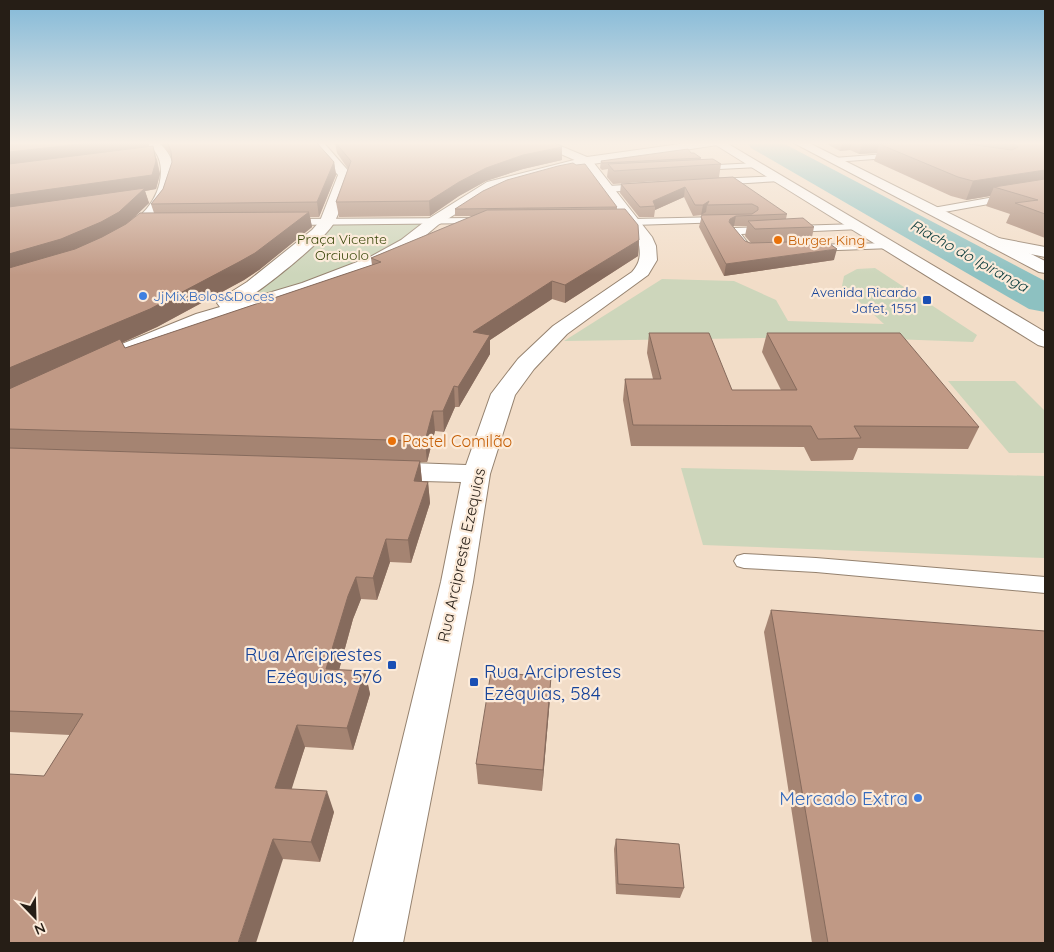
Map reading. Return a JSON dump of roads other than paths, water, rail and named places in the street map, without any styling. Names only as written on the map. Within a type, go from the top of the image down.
[{"type":"street","points":[[107,246],[147,224],[167,186]]},
{"type":"street","points":[[203,318],[253,286],[318,233],[327,222],[343,186]]},
{"type":"street","points":[[98,363],[203,318],[310,287],[376,261],[407,243],[433,222],[490,186]]},
{"type":"street","name":"Rua Arcipreste Ezequias","points":[[378,943],[413,778],[458,582],[476,474],[503,394],[526,364],[560,330],[638,276],[646,268],[650,253],[646,240],[629,220],[607,186]]},
{"type":"street","points":[[788,186],[833,217],[858,227],[1045,341]]},
{"type":"street","points":[[886,186],[1045,268]]},
{"type":"street","points":[[144,197],[164,194]]},
{"type":"street","points":[[993,242],[1045,252]]},
{"type":"street","points":[[356,470],[476,474]]},
{"type":"lane","points":[[934,211],[1045,191]]},
{"type":"lane","points":[[948,219],[966,216]]},
{"type":"lane","points":[[629,220],[731,220]]},
{"type":"lane","points":[[278,222],[493,221]]},
{"type":"lane","points":[[757,249],[748,250],[734,231],[858,227]]},
{"type":"lane","points":[[802,248],[888,246]]},
{"type":"lane","points":[[744,561],[1045,584]]},
{"type":"waterway","name":"Riacho do Ipiranga","points":[[841,186],[1045,299]]},
{"type":"place","name":"Burger King","points":[[778,240]]},
{"type":"place","name":"JjMix.Bolos&Doces","points":[[143,296]]},
{"type":"place","name":"Avenida Ricardo Jafet, 1551","points":[[927,300]]},
{"type":"place","name":"Pastel Comilão","points":[[392,441]]},
{"type":"place","name":"Rua Arciprestes Ezéquias, 576","points":[[392,665]]},
{"type":"place","name":"Rua Arciprestes Ezéquias, 584","points":[[474,682]]},
{"type":"place","name":"Mercado Extra","points":[[918,798]]},
{"type":"park label","name":"Praça Vicente Orciuolo","points":[[342,248]]}]
